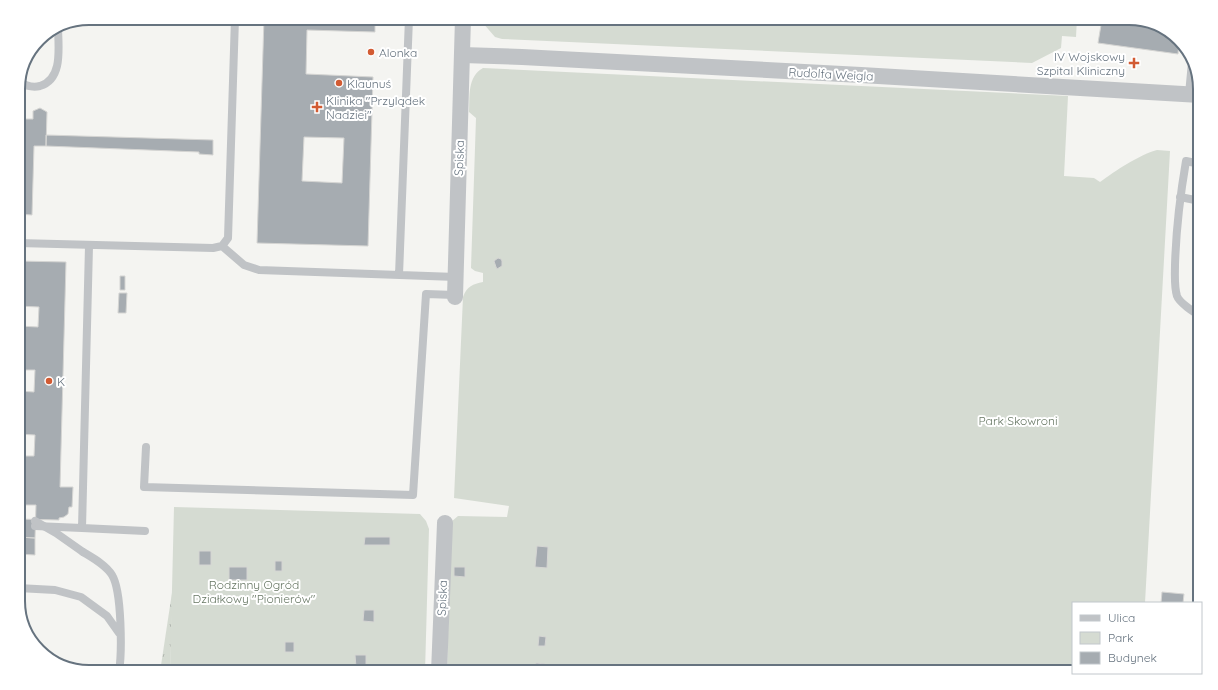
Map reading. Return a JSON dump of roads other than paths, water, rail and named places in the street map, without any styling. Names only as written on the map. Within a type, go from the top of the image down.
[{"type":"street","name":"Spiska","points":[[455,296],[463,25]]},
{"type":"street","name":"Rudolfa Weigla","points":[[462,55],[861,75],[1193,95]]},
{"type":"street","name":"Spiska","points":[[439,665],[445,523]]},
{"type":"lane","points":[[25,243],[213,248],[222,246],[228,238],[235,25]]},
{"type":"lane","points":[[399,275],[408,25]]},
{"type":"lane","points":[[25,86],[34,87],[47,84],[54,75],[58,63],[58,34]]},
{"type":"lane","points":[[1193,163],[1186,162],[1180,198],[1174,282],[1177,297],[1193,312]]},
{"type":"lane","points":[[1180,198],[1193,200]]},
{"type":"lane","points":[[82,528],[89,246]]},
{"type":"lane","points":[[222,246],[244,265],[259,270],[456,277]]},
{"type":"lane","points":[[146,447],[144,487],[413,495],[426,294],[455,296]]},
{"type":"lane","points":[[120,665],[119,598],[112,574],[101,564],[56,533],[35,524],[82,528],[145,530]]},
{"type":"lane","points":[[25,588],[55,590],[81,597],[107,616],[120,634]]},
{"type":"place","name":"Alonka","points":[[371,52]]},
{"type":"place","name":"IV Wojskowy Szpital Kliniczny","points":[[1134,63]]},
{"type":"place","name":"Klaunuś","points":[[339,83]]},
{"type":"place","name":"Klinika \"Przylądek Nadziei\"","points":[[317,107]]},
{"type":"place","name":"K","points":[[49,381]]},
{"type":"park label","name":"Park Skowroni","points":[[1018,420]]},
{"type":"park label","name":"Rodzinny Ogród Działkowy \"Pionierów\"","points":[[254,591]]}]
